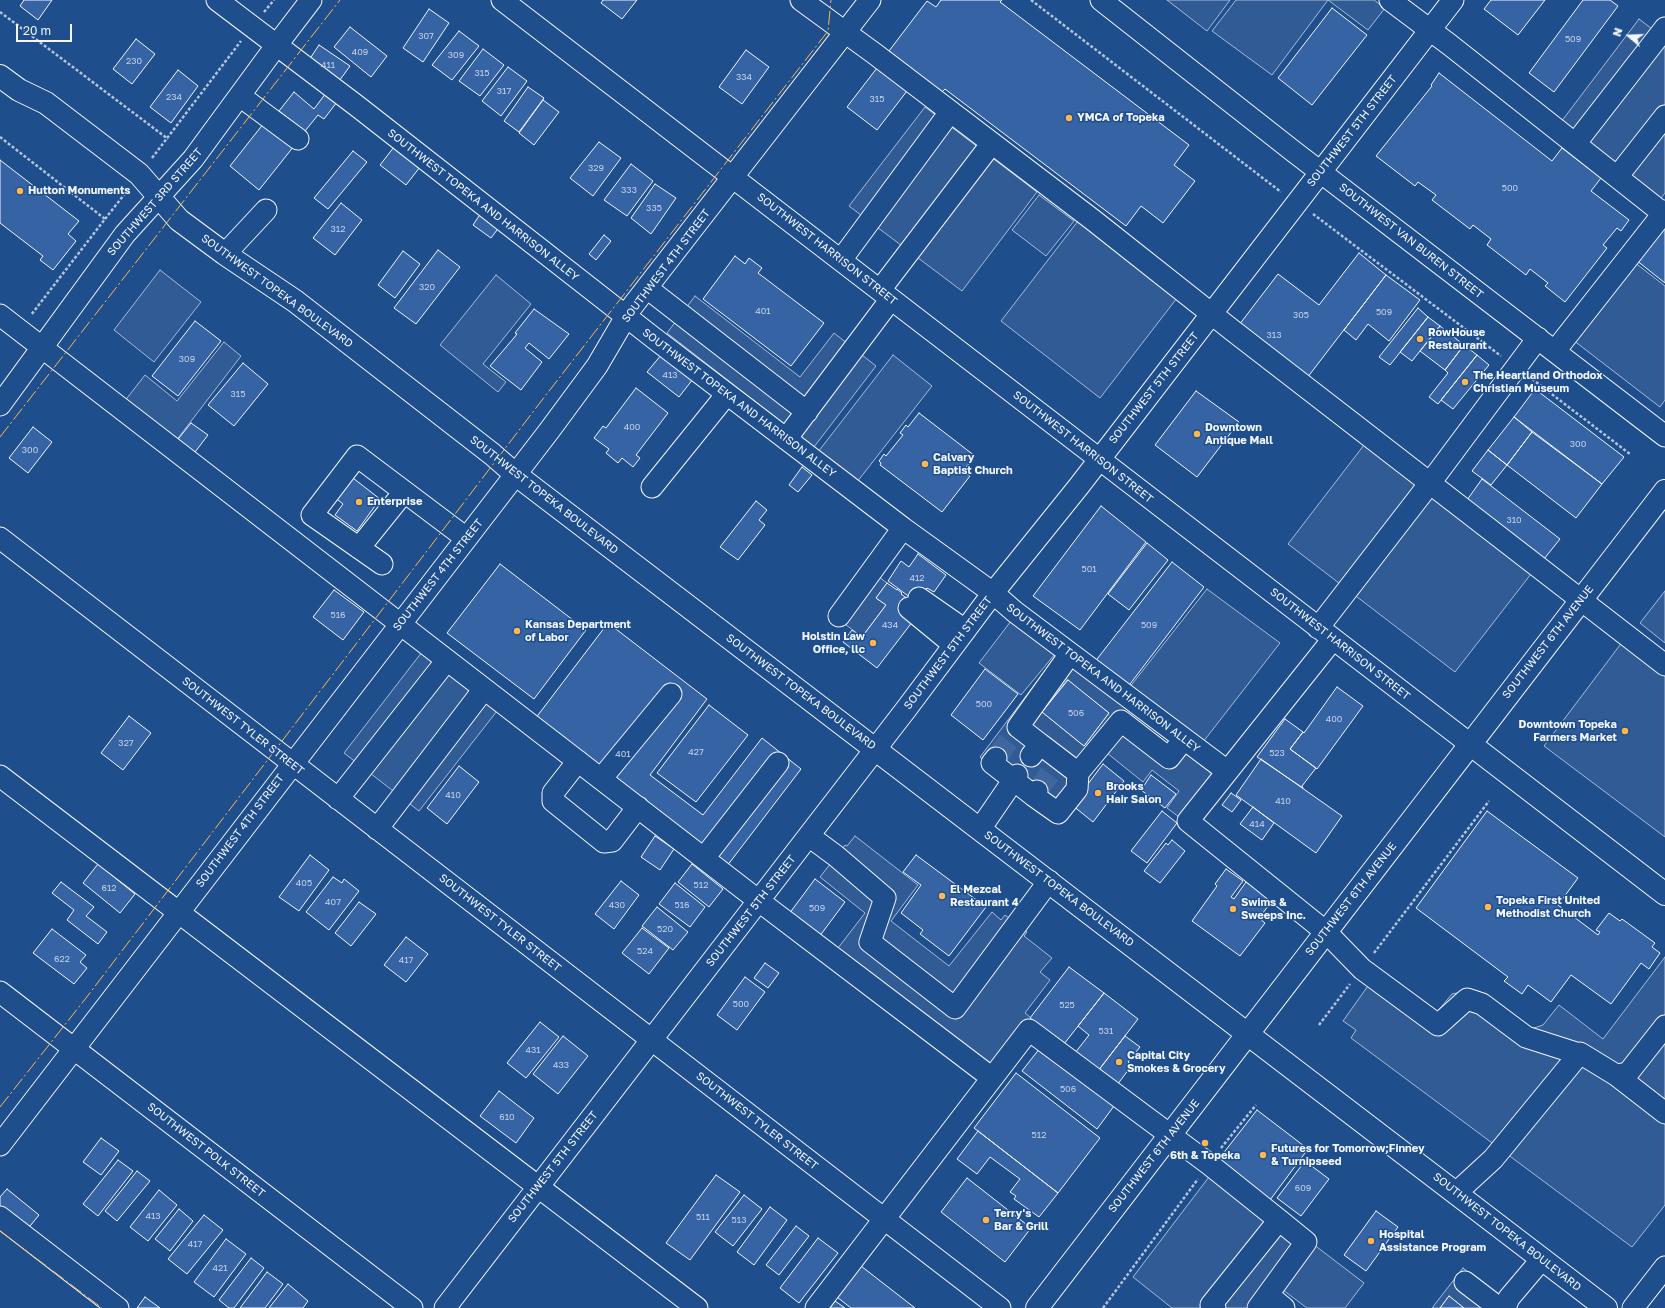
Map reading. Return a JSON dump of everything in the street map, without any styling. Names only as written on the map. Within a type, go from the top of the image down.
[{"type":"main road","name":"SOUTHWEST TOPEKA BOULEVARD","points":[[0,76],[19,90],[46,103],[139,174],[179,220],[225,254],[295,301],[492,454],[515,474],[1606,1308]]},
{"type":"main road","name":"SOUTHWEST 6TH AVENUE","points":[[1037,1308],[1665,491]]},
{"type":"main road","name":"SOUTHWEST HARRISON STREET","points":[[1470,744],[1665,894]]},
{"type":"street","name":"SOUTHWEST TOPEKA AND HARRISON ALLEY","points":[[218,0],[253,26],[351,112],[627,316],[903,528],[993,593],[1070,654],[1227,771]]},
{"type":"street","name":"SOUTHWEST 3RD STREET","points":[[0,405],[125,234],[194,159],[311,0]]},
{"type":"street","name":"SOUTHWEST HARRISON STREET","points":[[502,0],[1470,744]]},
{"type":"street","points":[[801,0],[992,143],[1580,601],[1665,665]]},
{"type":"street","name":"SOUTHWEST 4TH STREET","points":[[0,1145],[515,474],[597,366],[627,316],[647,288],[870,0]]},
{"type":"street","name":"SOUTHWEST VAN BUREN STREET","points":[[1101,0],[1321,172],[1665,436]]},
{"type":"street","points":[[1390,0],[1664,213],[1555,351]]},
{"type":"street","name":"SOUTHWEST 5TH STREET","points":[[445,1308],[876,749],[993,593],[1099,459],[1453,0]]},
{"type":"street","points":[[1575,144],[1665,28]]},
{"type":"street","points":[[240,96],[298,139]]},
{"type":"street","points":[[841,260],[950,112]]},
{"type":"street","points":[[1617,177],[1665,116]]},
{"type":"street","points":[[786,439],[807,412],[886,295],[992,143]]},
{"type":"street","points":[[225,254],[266,210]]},
{"type":"street","points":[[647,288],[807,412]]},
{"type":"street","points":[[0,315],[42,349],[759,901],[992,1078]]},
{"type":"street","points":[[1538,338],[1430,483],[1326,633],[1227,771],[1188,821],[1326,932],[1362,969],[1438,1025],[1467,999],[1482,1004],[1526,1037],[1579,1054],[1616,1075],[1665,1113]]},
{"type":"street","points":[[652,487],[728,394]]},
{"type":"street","points":[[382,564],[312,515],[357,456],[466,538]]},
{"type":"street","points":[[359,548],[404,492]]},
{"type":"street","points":[[839,616],[903,528]]},
{"type":"street","name":"SOUTHWEST TYLER STREET","points":[[0,538],[1000,1308]]},
{"type":"street","points":[[914,603],[960,637]]},
{"type":"street","points":[[1070,654],[1014,734],[1056,766],[1078,773]]},
{"type":"street","points":[[338,799],[447,660]]},
{"type":"street","points":[[377,829],[484,689]]},
{"type":"street","points":[[602,779],[671,694]]},
{"type":"street","points":[[996,758],[992,764],[1015,778],[1058,813],[1077,789],[1078,773],[1136,703]]},
{"type":"street","points":[[1121,721],[1169,758],[1184,739]]},
{"type":"street","points":[[578,761],[553,793],[553,801],[604,842],[612,841],[638,807]]},
{"type":"street","points":[[704,858],[778,763]]},
{"type":"street","points":[[0,776],[697,1308]]},
{"type":"street","points":[[980,829],[1015,778]]},
{"type":"street","points":[[809,836],[836,856],[885,898],[870,942],[955,1008],[1049,881]]},
{"type":"street","name":"SOUTHWEST POLK STREET","points":[[0,992],[412,1308]]},
{"type":"street","points":[[1616,1075],[1628,1074],[1665,1026]]},
{"type":"street","points":[[816,1308],[1030,1030],[1209,1164],[1306,1242],[1263,1301],[1284,1308]]},
{"type":"street","points":[[1456,1193],[1493,1159],[1579,1054]]},
{"type":"street","points":[[0,1217],[118,1308]]},
{"type":"street","points":[[1215,1308],[1211,1305],[1279,1220]]},
{"type":"street","points":[[1505,1308],[1509,1298],[1542,1259]]},
{"type":"street","points":[[1633,1308],[1665,1267]]},
{"type":"street","points":[[1465,1282],[1499,1308]]},
{"type":"path","points":[[20,330],[274,0]]},
{"type":"path","points":[[1031,0],[1268,183],[1318,217],[1630,454]]},
{"type":"path","points":[[0,12],[168,139]]},
{"type":"path","points":[[0,137],[105,219]]},
{"type":"path","points":[[1319,1025],[1490,801]]},
{"type":"path","points":[[1103,1308],[1209,1164],[1256,1105]]},
{"type":"shaded area","points":[[1167,0],[1230,0],[1207,31]]},
{"type":"shaded area","points":[[1236,0],[1328,0],[1272,75],[1212,31]]},
{"type":"shaded area","points":[[1328,0],[1374,0],[1385,8],[1368,30]]},
{"type":"shaded area","points":[[1639,19],[1665,39],[1665,193],[1661,198],[1561,122]]},
{"type":"shaded area","points":[[925,107],[1037,192],[962,291],[849,206]]},
{"type":"shaded area","points":[[1039,195],[1074,221],[1046,256],[1012,230]]},
{"type":"shaded area","points":[[1078,221],[1177,298],[1100,398],[1001,321]]},
{"type":"shaded area","points":[[1634,262],[1665,286],[1665,400],[1660,407],[1573,340]]},
{"type":"shaded area","points":[[160,270],[201,302],[154,362],[114,330]]},
{"type":"shaded area","points":[[496,275],[531,304],[483,364],[506,382],[498,392],[440,345]]},
{"type":"shaded area","points":[[695,296],[800,377],[834,333],[876,366],[814,447],[667,333]]},
{"type":"shaded area","points":[[224,342],[241,356],[175,442],[124,402],[145,375],[177,401]]},
{"type":"shaded area","points":[[893,355],[932,386],[857,482],[818,452]]},
{"type":"shaded area","points":[[1364,445],[1531,574],[1455,672],[1288,544]]},
{"type":"shaded area","points":[[867,568],[887,583],[876,598],[886,605],[862,637],[833,615]]},
{"type":"shaded area","points":[[1207,589],[1280,643],[1203,742],[1129,688]]},
{"type":"shaded area","points":[[1665,591],[1665,643],[1640,623]]},
{"type":"shaded area","points":[[1011,621],[1055,654],[1021,695],[979,663]]},
{"type":"shaded area","points":[[1623,641],[1665,672],[1665,837],[1544,746]]},
{"type":"shaded area","points":[[422,652],[497,711],[419,811],[344,753]]},
{"type":"shaded area","points":[[1057,655],[1216,777],[1183,820],[1167,808],[1179,791],[1152,770],[1143,782],[1107,753],[1059,817],[980,757]],"holes":[[[1067,680],[1109,713],[1084,746],[1042,712]]]},
{"type":"shaded area","points":[[855,836],[918,885],[891,921],[949,966],[992,912],[1001,920],[1005,915],[1027,932],[1024,936],[1052,958],[1040,972],[1050,980],[1025,1013],[1031,1018],[992,1068],[838,948],[865,913],[820,877],[845,845],[847,846]]},
{"type":"shaded area","points":[[1665,957],[1665,1205],[1632,1247],[1351,1038],[1356,1030],[1343,1021],[1380,969],[1437,1012],[1452,994],[1467,991],[1524,1026],[1534,1028],[1543,1025],[1559,1005],[1603,1039]]},
{"type":"shaded area","points":[[1215,1169],[1364,1283],[1345,1308],[1307,1308],[1271,1281],[1249,1308],[1172,1308],[1133,1277]]},
{"type":"shaded area","points":[[1463,1268],[1514,1308],[1464,1308],[1449,1296],[1440,1308],[1432,1308]]},
{"type":"building","points":[[24,0],[52,0],[38,20],[20,6]]},
{"type":"building","points":[[603,0],[637,0],[622,19],[601,3]]},
{"type":"building","name":"YMCA of Topeka","points":[[941,0],[1002,0],[1000,2],[1189,145],[1174,165],[1195,181],[1163,223],[1141,206],[1126,226],[945,89],[942,92],[889,51],[927,1],[936,7]]},
{"type":"building","points":[[1491,0],[1545,0],[1518,35],[1484,9]]},
{"type":"building","points":[[1583,0],[1610,0],[1618,6],[1554,92],[1529,73]]},
{"type":"building","points":[[1332,8],[1367,35],[1312,105],[1278,78]]},
{"type":"building","points":[[429,9],[449,23],[423,62],[403,48]]},
{"type":"building","points":[[350,27],[387,56],[371,77],[334,47]]},
{"type":"building","points":[[459,31],[479,46],[452,80],[432,65]]},
{"type":"building","points":[[136,39],[155,54],[132,84],[113,69]]},
{"type":"building","points":[[319,45],[350,66],[337,84],[307,63]]},
{"type":"building","points":[[483,49],[504,65],[480,96],[459,81]]},
{"type":"building","points":[[746,50],[769,67],[742,104],[719,87]]},
{"type":"building","points":[[508,67],[527,81],[501,116],[482,101]]},
{"type":"building","points":[[877,68],[907,91],[877,130],[847,107]]},
{"type":"building","points":[[178,70],[198,86],[171,123],[150,107]]},
{"type":"building","points":[[1439,73],[1552,161],[1562,148],[1601,178],[1591,191],[1629,220],[1621,231],[1617,228],[1603,245],[1607,248],[1565,302],[1545,286],[1548,283],[1530,269],[1526,275],[1487,245],[1491,239],[1473,225],[1470,229],[1432,200],[1436,195],[1418,182],[1415,186],[1376,156],[1432,86],[1431,85]]},
{"type":"building","points":[[528,87],[544,98],[519,132],[504,121]]},
{"type":"building","points":[[294,92],[314,109],[326,93],[337,102],[324,119],[318,115],[305,131],[279,111]]},
{"type":"building","points":[[543,100],[559,112],[534,145],[519,133]]},
{"type":"building","points":[[264,123],[294,146],[259,190],[230,166]]},
{"type":"building","points":[[599,142],[621,158],[593,196],[570,178]]},
{"type":"building","points":[[394,147],[420,167],[406,185],[380,165]]},
{"type":"building","points":[[353,151],[367,162],[328,209],[314,198]]},
{"type":"building","name":"Hutton Monuments","points":[[0,160],[79,221],[68,234],[76,241],[53,270],[40,260],[43,256],[0,223]]},
{"type":"building","points":[[631,164],[653,181],[627,216],[604,200]]},
{"type":"building","points":[[655,184],[676,198],[651,234],[631,218]]},
{"type":"building","points":[[341,203],[362,220],[335,255],[313,238]]},
{"type":"building","points":[[481,213],[500,226],[491,238],[473,225]]},
{"type":"building","points":[[1665,225],[1665,283],[1636,260]]},
{"type":"building","points":[[604,235],[611,241],[596,260],[589,254]]},
{"type":"building","points":[[438,250],[460,267],[416,324],[394,308]]},
{"type":"building","points":[[403,251],[420,264],[395,298],[378,285]]},
{"type":"building","points":[[1359,253],[1386,275],[1307,378],[1239,325],[1278,274],[1319,305]]},
{"type":"building","points":[[735,256],[745,264],[749,258],[762,268],[758,273],[824,323],[791,366],[703,299]]},
{"type":"building","points":[[1386,275],[1420,300],[1389,341],[1368,324],[1356,340],[1344,330]]},
{"type":"building","points":[[1418,308],[1428,317],[1390,365],[1379,357]]},
{"type":"building","points":[[534,309],[569,334],[549,359],[529,343],[525,348],[542,362],[521,390],[490,366],[517,334],[515,333]]},
{"type":"building","name":"RowHouse Restaurant","points":[[1428,317],[1440,326],[1412,361],[1400,352]]},
{"type":"building","points":[[195,321],[221,341],[178,396],[152,376]]},
{"type":"building","points":[[1440,326],[1464,345],[1445,370],[1420,351]]},
{"type":"building","points":[[1464,345],[1477,355],[1438,404],[1429,397],[1448,373],[1445,370]]},
{"type":"building","points":[[662,354],[693,379],[679,397],[647,372]]},
{"type":"building","name":"The Heartland Orthodox Christian Museum","points":[[1477,355],[1489,365],[1453,409],[1441,400]]},
{"type":"building","points":[[243,363],[268,384],[234,426],[208,405]]},
{"type":"building","points":[[636,388],[668,413],[636,455],[640,458],[633,467],[622,458],[618,463],[606,453],[609,449],[594,438],[603,426],[606,428]]},
{"type":"building","points":[[1535,389],[1624,457],[1602,484],[1514,417]]},
{"type":"building","name":"Downtown Antique Mall","points":[[1196,391],[1239,422],[1197,477],[1155,445]]},
{"type":"building","name":"Calvary Baptist Church","points":[[919,413],[975,456],[963,471],[970,476],[942,512],[880,465],[881,463],[879,461],[884,454],[886,456],[903,435],[900,433],[906,425],[908,427]]},
{"type":"building","points":[[1514,417],[1532,432],[1507,465],[1488,450]]},
{"type":"building","points":[[191,423],[208,435],[192,456],[175,443]]},
{"type":"building","points":[[33,427],[52,442],[28,473],[9,458]]},
{"type":"building","points":[[1532,432],[1602,484],[1576,518],[1507,465]]},
{"type":"building","points":[[1488,450],[1507,465],[1491,485],[1472,471]]},
{"type":"building","points":[[802,467],[812,475],[798,492],[789,485]]},
{"type":"building","name":"Enterprise","points":[[349,475],[380,499],[357,531],[335,515],[343,504],[333,496]]},
{"type":"building","points":[[1482,479],[1560,539],[1544,559],[1467,500]]},
{"type":"building","points":[[756,501],[767,510],[759,520],[765,525],[738,560],[720,547]]},
{"type":"building","points":[[1101,506],[1146,542],[1080,630],[1033,596]]},
{"type":"building","points":[[1147,543],[1168,560],[1129,610],[1108,594]]},
{"type":"building","points":[[918,554],[946,575],[934,592],[927,588],[915,601],[888,581],[901,561],[909,567]]},
{"type":"building","points":[[1172,562],[1204,587],[1127,688],[1094,663]]},
{"type":"building","name":"Kansas Department of Labor","points":[[500,564],[586,630],[534,699],[447,633]]},
{"type":"building","points":[[887,583],[897,589],[912,602],[913,621],[877,668],[843,642],[852,630],[862,637],[886,605],[876,598]]},
{"type":"building","points":[[334,590],[364,612],[343,640],[313,617]]},
{"type":"building","points":[[608,623],[707,699],[650,775],[703,815],[762,738],[801,769],[727,866],[535,719]]},
{"type":"building","points":[[985,669],[1018,694],[983,740],[951,715]]},
{"type":"building","points":[[1068,680],[1109,713],[1084,746],[1042,712]]},
{"type":"building","points":[[1337,687],[1363,706],[1317,769],[1290,749],[1303,732],[1304,733]]},
{"type":"building","points":[[709,705],[748,735],[696,802],[657,773]]},
{"type":"building","points":[[129,716],[151,733],[123,770],[101,753]]},
{"type":"building","points":[[1285,719],[1303,732],[1290,749],[1316,768],[1302,786],[1303,788],[1257,757]]},
{"type":"building","points":[[1261,759],[1342,816],[1316,853],[1236,795]]},
{"type":"building","name":"Brooks Hair Salon","points":[[1103,764],[1124,781],[1093,822],[1072,805]]},
{"type":"building","points":[[459,766],[479,782],[447,824],[427,808]]},
{"type":"building","points":[[1151,775],[1176,794],[1165,808],[1141,790]]},
{"type":"building","points":[[1231,793],[1241,800],[1232,812],[1222,805]]},
{"type":"building","points":[[1253,807],[1274,823],[1262,840],[1240,824]]},
{"type":"building","points":[[1162,811],[1177,823],[1147,863],[1131,851]]},
{"type":"building","name":"Topeka First United Methodist Church","points":[[1487,811],[1578,878],[1558,905],[1598,935],[1600,932],[1596,930],[1609,913],[1620,921],[1622,919],[1655,943],[1652,947],[1660,953],[1649,969],[1641,963],[1611,1004],[1571,975],[1551,1002],[1528,985],[1522,994],[1504,981],[1508,977],[1416,908]]},
{"type":"building","points":[[655,836],[674,849],[660,870],[641,857]]},
{"type":"building","points":[[1172,840],[1185,851],[1160,883],[1144,871],[1166,843],[1168,845]]},
{"type":"building","points":[[310,855],[329,870],[299,911],[279,897]]},
{"type":"building","name":"El Mezcal Restaurant 4","points":[[916,855],[986,907],[949,956],[920,934],[923,930],[901,913],[921,885],[903,872]]},
{"type":"building","points":[[98,864],[135,894],[120,913],[83,883]]},
{"type":"building","points":[[692,864],[723,889],[709,907],[678,882]]},
{"type":"building","name":"Swims & Sweeps Inc.","points":[[1226,869],[1243,881],[1231,897],[1234,899],[1246,882],[1272,901],[1259,918],[1265,923],[1240,956],[1192,921],[1217,886],[1215,884]]},
{"type":"building","points":[[333,877],[342,883],[344,879],[359,891],[329,930],[306,912]]},
{"type":"building","points":[[815,879],[845,902],[819,937],[789,914]]},
{"type":"building","points":[[621,881],[639,895],[614,929],[595,914]]},
{"type":"building","points":[[61,882],[94,907],[86,916],[107,932],[98,944],[67,920],[74,910],[52,893]]},
{"type":"building","points":[[675,883],[705,907],[690,927],[659,904]]},
{"type":"building","points":[[359,902],[376,914],[351,946],[335,933]]},
{"type":"building","points":[[657,907],[688,932],[673,950],[642,926]]},
{"type":"building","points":[[642,928],[669,948],[649,974],[622,953]]},
{"type":"building","points":[[52,929],[86,955],[80,962],[87,968],[74,984],[33,953]]},
{"type":"building","points":[[406,937],[428,954],[406,982],[384,965]]},
{"type":"building","points":[[765,963],[779,973],[768,988],[754,978]]},
{"type":"building","points":[[1069,967],[1104,993],[1064,1044],[1030,1018]]},
{"type":"building","points":[[745,977],[765,992],[737,1030],[717,1015]]},
{"type":"building","points":[[1104,993],[1138,1019],[1098,1071],[1075,1053],[1089,1035],[1078,1026]]},
{"type":"building","points":[[540,1022],[559,1037],[526,1078],[507,1063]]},
{"type":"building","points":[[563,1036],[588,1056],[558,1094],[533,1074]]},
{"type":"building","points":[[1125,1036],[1140,1047],[1128,1062],[1132,1065],[1117,1085],[1098,1071]]},
{"type":"building","points":[[1040,1048],[1114,1106],[1097,1129],[1022,1071]]},
{"type":"building","points":[[1016,1073],[1100,1138],[1058,1193],[974,1128]]},
{"type":"building","points":[[499,1091],[534,1118],[516,1143],[480,1116]]},
{"type":"building","name":"Futures for Tomorrow;Finney & Turnipseed","points":[[1257,1110],[1308,1149],[1270,1200],[1218,1160]]},
{"type":"building","points":[[978,1131],[1058,1193],[1039,1217],[1014,1199],[1016,1196],[1010,1192],[1020,1179],[990,1157],[977,1174],[957,1159]]},
{"type":"building","points":[[101,1138],[119,1151],[101,1175],[83,1162]]},
{"type":"building","points":[[118,1160],[133,1171],[98,1216],[83,1204]]},
{"type":"building","points":[[1305,1161],[1329,1179],[1301,1216],[1277,1198]]},
{"type":"building","points":[[137,1171],[150,1181],[117,1221],[105,1211]]},
{"type":"building","points":[[716,1175],[740,1192],[690,1260],[666,1243]]},
{"type":"building","name":"Terry's Bar & Grill","points":[[967,1178],[1031,1228],[1005,1262],[941,1212]]},
{"type":"building","points":[[7,1189],[39,1215],[26,1231],[0,1210],[0,1197]]},
{"type":"building","points":[[159,1190],[177,1205],[148,1241],[130,1227]]},
{"type":"building","points":[[744,1195],[762,1209],[733,1246],[715,1232]]},
{"type":"building","points":[[770,1207],[787,1220],[754,1265],[737,1252]]},
{"type":"building","points":[[179,1209],[193,1221],[170,1251],[155,1239]]},
{"type":"building","name":"Hospital Assistance Program","points":[[1376,1211],[1398,1227],[1366,1271],[1344,1255]]},
{"type":"building","points":[[204,1215],[223,1230],[187,1274],[168,1259]]},
{"type":"building","points":[[796,1226],[809,1236],[779,1275],[766,1265]]},
{"type":"building","points":[[818,1238],[838,1253],[799,1303],[780,1288]]},
{"type":"building","points":[[226,1239],[246,1254],[214,1297],[194,1282]]},
{"type":"building","points":[[251,1258],[264,1268],[234,1308],[229,1308],[219,1300]]},
{"type":"building","points":[[861,1266],[915,1308],[851,1308],[837,1297]]},
{"type":"building","points":[[267,1272],[283,1284],[265,1308],[240,1308]]},
{"type":"building","points":[[288,1284],[308,1301],[303,1308],[269,1308]]},
{"type":"building","points":[[1449,1296],[1464,1308],[1440,1308]]},
{"type":"building","points":[[145,1297],[160,1308],[137,1308]]},
{"type":"building","points":[[835,1301],[845,1308],[830,1308]]},
{"type":"tunnel","points":[[996,758],[1009,740]]},
{"type":"tunnel","points":[[1037,791],[1051,772]]},
{"type":"power","points":[[0,437],[340,0]]},
{"type":"power","points":[[0,1107],[86,998],[539,404],[828,31],[831,0]]},
{"type":"power","points":[[0,1231],[102,1308]]},
{"type":"place","name":"YMCA of Topeka","points":[[1069,118]]},
{"type":"place","name":"Hutton Monuments","points":[[20,191]]},
{"type":"place","name":"RowHouse Restaurant","points":[[1420,339]]},
{"type":"place","name":"The Heartland Orthodox Christian Museum","points":[[1465,382]]},
{"type":"place","name":"Downtown Antique Mall","points":[[1197,434]]},
{"type":"place","name":"Calvary Baptist Church","points":[[925,464]]},
{"type":"place","name":"Enterprise","points":[[359,502]]},
{"type":"place","name":"Kansas Department of Labor","points":[[517,631]]},
{"type":"place","name":"Holstin Law Office, llc","points":[[873,643]]},
{"type":"place","name":"Downtown Topeka Farmers Market","points":[[1625,731]]},
{"type":"place","name":"Brooks Hair Salon","points":[[1098,793]]},
{"type":"place","name":"El Mezcal Restaurant 4","points":[[942,896]]},
{"type":"place","name":"Topeka First United Methodist Church","points":[[1488,907]]},
{"type":"place","name":"Swims & Sweeps Inc.","points":[[1233,909]]},
{"type":"place","name":"Capital City Smokes & Grocery","points":[[1119,1062]]},
{"type":"place","name":"6th & Topeka","points":[[1205,1143]]},
{"type":"place","name":"Futures for Tomorrow;Finney & Turnipseed","points":[[1263,1155]]},
{"type":"place","name":"Terry's Bar & Grill","points":[[986,1220]]},
{"type":"place","name":"Hospital Assistance Program","points":[[1371,1241]]}]
